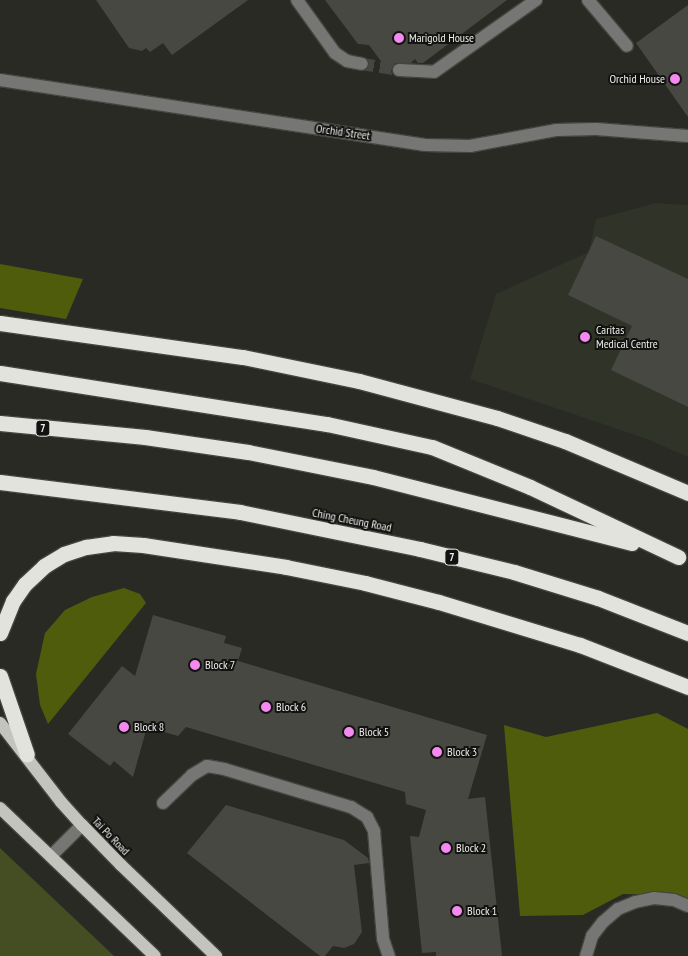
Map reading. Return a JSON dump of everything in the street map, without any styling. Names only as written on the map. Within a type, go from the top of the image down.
[{"type":"highway","points":[[0,323],[243,357],[359,382],[497,418],[574,444],[688,493]]},
{"type":"highway","points":[[0,373],[327,424],[432,447],[530,488],[683,559]]},
{"type":"highway","name":"7","points":[[0,424],[145,437],[248,452],[373,477],[606,535],[683,559]]},
{"type":"highway","name":"Ching Cheung Road","points":[[0,482],[240,512],[420,549],[524,574],[598,598],[688,633]]},
{"type":"highway","points":[[0,633],[13,601],[25,584],[44,566],[64,554],[86,546],[113,543],[143,545],[286,567],[365,583],[439,602],[580,645],[688,687]]},
{"type":"highway","points":[[0,676],[27,755]]},
{"type":"main road","name":"Tai Po Road","points":[[0,723],[27,755],[61,802],[120,865],[216,956]]},
{"type":"main road","points":[[0,808],[155,956]]},
{"type":"street","points":[[297,0],[335,53],[347,60],[362,64]]},
{"type":"street","points":[[400,70],[434,72],[536,0]]},
{"type":"street","points":[[588,0],[627,46]]},
{"type":"street","name":"Orchid Street","points":[[0,80],[425,144],[470,146],[556,130],[596,129],[688,136]]},
{"type":"street","points":[[163,803],[192,775],[207,766],[224,769],[351,807],[367,817],[374,831],[384,940],[389,956]]},
{"type":"street","points":[[51,856],[82,824]]},
{"type":"street","points":[[586,956],[592,936],[603,922],[618,909],[635,902],[654,898],[674,900],[688,906]]},
{"type":"shaded area","name":"Caritas Medical Centre","points":[[656,203],[688,205],[688,457],[647,439],[470,379],[496,294],[589,252],[596,219]]},
{"type":"green space","points":[[0,264],[83,279],[66,319],[0,308]]},
{"type":"green space","points":[[124,588],[140,594],[146,603],[48,724],[40,705],[36,674],[45,633],[65,610],[92,597]]},
{"type":"green space","points":[[657,713],[688,729],[688,901],[674,895],[623,894],[583,915],[520,916],[504,725],[546,737]]},
{"type":"green space","points":[[0,848],[94,937],[114,956],[0,956]]},
{"type":"building","points":[[96,0],[248,0],[172,55],[163,43],[150,52],[146,48],[142,51],[129,48]]},
{"type":"building","name":"Marigold House","points":[[325,0],[507,0],[423,63],[418,63],[415,59],[411,63],[395,63],[391,69],[392,76],[369,45],[358,44]]},
{"type":"building","name":"Orchid House","points":[[688,5],[688,117],[636,43]]},
{"type":"building","points":[[596,236],[688,279],[688,407],[611,370],[632,326],[568,295]]},
{"type":"building","points":[[153,615],[226,636],[224,643],[242,648],[238,661],[487,735],[468,799],[485,797],[502,956],[436,956],[436,952],[422,953],[410,836],[419,837],[426,810],[406,804],[405,792],[186,727],[178,736],[147,727],[133,777],[114,761],[110,766],[68,734],[122,666],[135,676]]},
{"type":"building","points":[[226,805],[344,840],[368,858],[369,863],[354,865],[362,932],[354,944],[344,948],[333,946],[325,956],[320,956],[187,853]]},
{"type":"tunnel","points":[[362,64],[399,70]]},
{"type":"place","name":"Marigold House","points":[[399,38]]},
{"type":"place","name":"Orchid House","points":[[675,79]]},
{"type":"place","name":"Caritas Medical Centre","points":[[585,337]]},
{"type":"place","name":"Block 7","points":[[195,665]]},
{"type":"place","name":"Block 6","points":[[266,707]]},
{"type":"place","name":"Block 8","points":[[124,727]]},
{"type":"place","name":"Block 5","points":[[349,732]]},
{"type":"place","name":"Block 3","points":[[437,752]]},
{"type":"place","name":"Block 2","points":[[446,848]]},
{"type":"place","name":"Block 1","points":[[457,911]]}]
